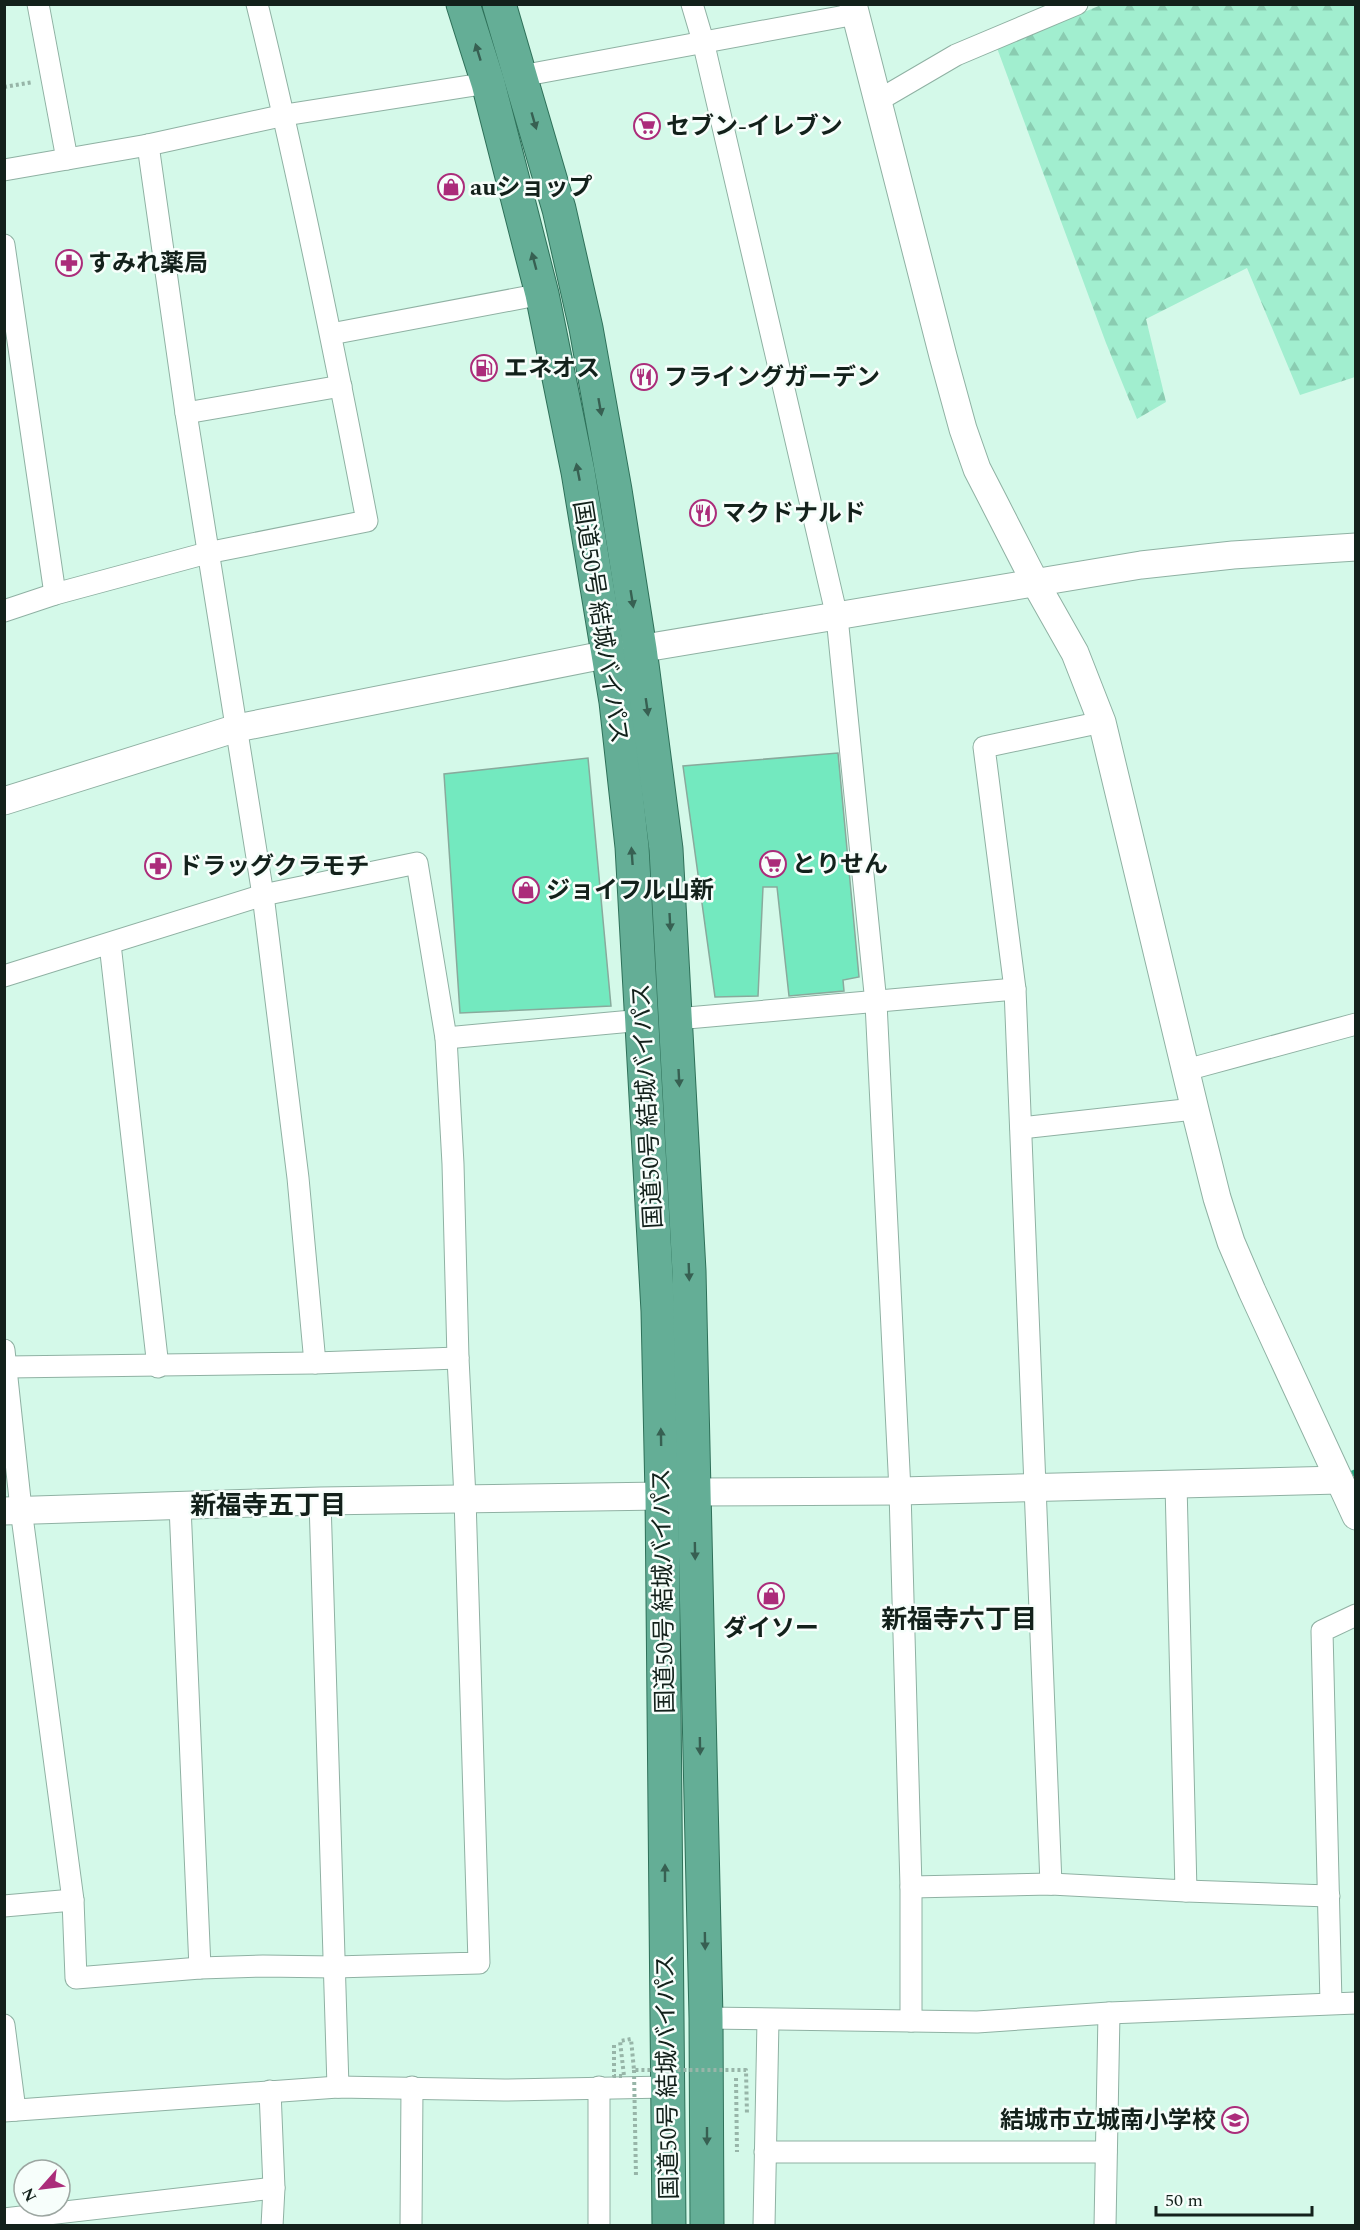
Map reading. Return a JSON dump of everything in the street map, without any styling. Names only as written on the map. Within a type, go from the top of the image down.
[{"type":"highway","name":"国道50号 結城バイパス","points":[[463,4],[488,83],[542,294],[578,472],[624,651],[666,849],[689,1271],[678,1494],[667,2087],[669,2226]]},
{"type":"highway","name":"国道50号 結城バイパス","points":[[499,4],[559,209],[586,328],[615,490],[624,651],[616,702],[632,847],[658,1311],[678,1494],[706,2018],[707,2226]]},
{"type":"street","points":[[38,4],[67,159]]},
{"type":"street","points":[[4,611],[55,594],[207,553],[367,521],[331,334],[285,116],[257,4]]},
{"type":"street","points":[[692,4],[703,41],[837,617],[876,1003],[900,1491],[911,1887],[911,2021]]},
{"type":"street","points":[[879,100],[957,55],[1077,4]]},
{"type":"street","points":[[521,76],[855,9],[963,429],[977,469],[1036,584],[1075,653],[1102,722],[1194,1109],[1231,1242],[1356,1516]]},
{"type":"street","points":[[4,170],[148,145],[285,116],[488,83]]},
{"type":"street","points":[[148,145],[207,553],[263,895],[298,1178],[315,1364]]},
{"type":"street","points":[[4,245],[55,594]]},
{"type":"street","points":[[331,334],[542,294]]},
{"type":"street","points":[[186,413],[341,386]]},
{"type":"street","points":[[4,801],[237,728],[624,651],[1141,566],[1233,555],[1356,547]]},
{"type":"street","points":[[1051,1884],[1015,989],[984,747],[1102,722]]},
{"type":"street","points":[[4,976],[263,895],[417,863],[446,1038],[465,1498],[479,1963],[335,1968],[263,1966],[200,1968],[76,1978],[73,1900],[13,1510],[6,1358],[158,1367],[458,1358]]},
{"type":"street","points":[[110,944],[158,1367]]},
{"type":"street","points":[[676,1019],[1015,989]]},
{"type":"street","points":[[446,1038],[643,1020]]},
{"type":"street","points":[[1186,1070],[1356,1024]]},
{"type":"street","points":[[1021,1128],[1194,1109]]},
{"type":"street","points":[[13,1510],[320,1501],[900,1491],[1339,1480]]},
{"type":"street","points":[[1176,1484],[1186,1891]]},
{"type":"street","points":[[320,1501],[338,2087]]},
{"type":"street","points":[[180,1506],[200,1968]]},
{"type":"street","points":[[1331,2003],[1322,1631],[1356,1615]]},
{"type":"street","points":[[911,1887],[1051,1884],[1329,1896]]},
{"type":"street","points":[[4,1905],[73,1900]]},
{"type":"street","points":[[706,2018],[977,2022],[1109,2013],[1356,2003]]},
{"type":"street","points":[[1105,2226],[1109,2013]]},
{"type":"street","points":[[764,2226],[768,2020]]},
{"type":"street","points":[[5,2038],[10,2111],[338,2087],[504,2090],[667,2087]]},
{"type":"street","points":[[411,2226],[412,2087]]},
{"type":"street","points":[[599,2087],[599,2226]]},
{"type":"street","points":[[270,2091],[274,2188],[272,2226]]},
{"type":"street","points":[[765,2152],[1106,2152]]},
{"type":"street","points":[[4,2219],[274,2188]]},
{"type":"path","points":[[4,87],[40,80]]},
{"type":"path","points":[[614,2045],[615,2076],[624,2076],[620,2042],[631,2039],[634,2070],[636,2177]]},
{"type":"path","points":[[634,2070],[746,2070],[747,2115],[736,2116]]},
{"type":"path","points":[[736,2078],[737,2152]]},
{"type":"green space","points":[[1101,5],[1355,5],[1355,377],[1300,395],[1247,268],[1146,319],[1166,402],[1137,419],[1106,343],[997,48]]},
{"type":"building","name":"とりせん","points":[[838,753],[859,977],[843,980],[844,991],[789,996],[777,887],[763,887],[758,996],[715,997],[683,766]]},
{"type":"building","name":"ジョイフル山新","points":[[588,758],[611,1006],[460,1013],[444,774]]},
{"type":"waterway","points":[[1349,1475],[1356,1472]]},
{"type":"place","name":"セブン-イレブン","points":[[647,126]]},
{"type":"place","name":"auショップ","points":[[451,187]]},
{"type":"place","name":"すみれ薬局","points":[[69,263]]},
{"type":"place","name":"エネオス","points":[[484,368]]},
{"type":"place","name":"フライングガーデン","points":[[644,377]]},
{"type":"place","name":"マクドナルド","points":[[703,513]]},
{"type":"place","name":"とりせん","points":[[773,864]]},
{"type":"place","name":"ドラッグクラモチ","points":[[158,866]]},
{"type":"place","name":"ジョイフル山新","points":[[526,890]]},
{"type":"place","name":"ダイソー","points":[[771,1596]]},
{"type":"place","name":"結城市立城南小学校","points":[[1235,2120]]},
{"type":"district","name":"新福寺五丁目","points":[[268,1505]]},
{"type":"district","name":"新福寺六丁目","points":[[959,1619]]}]
